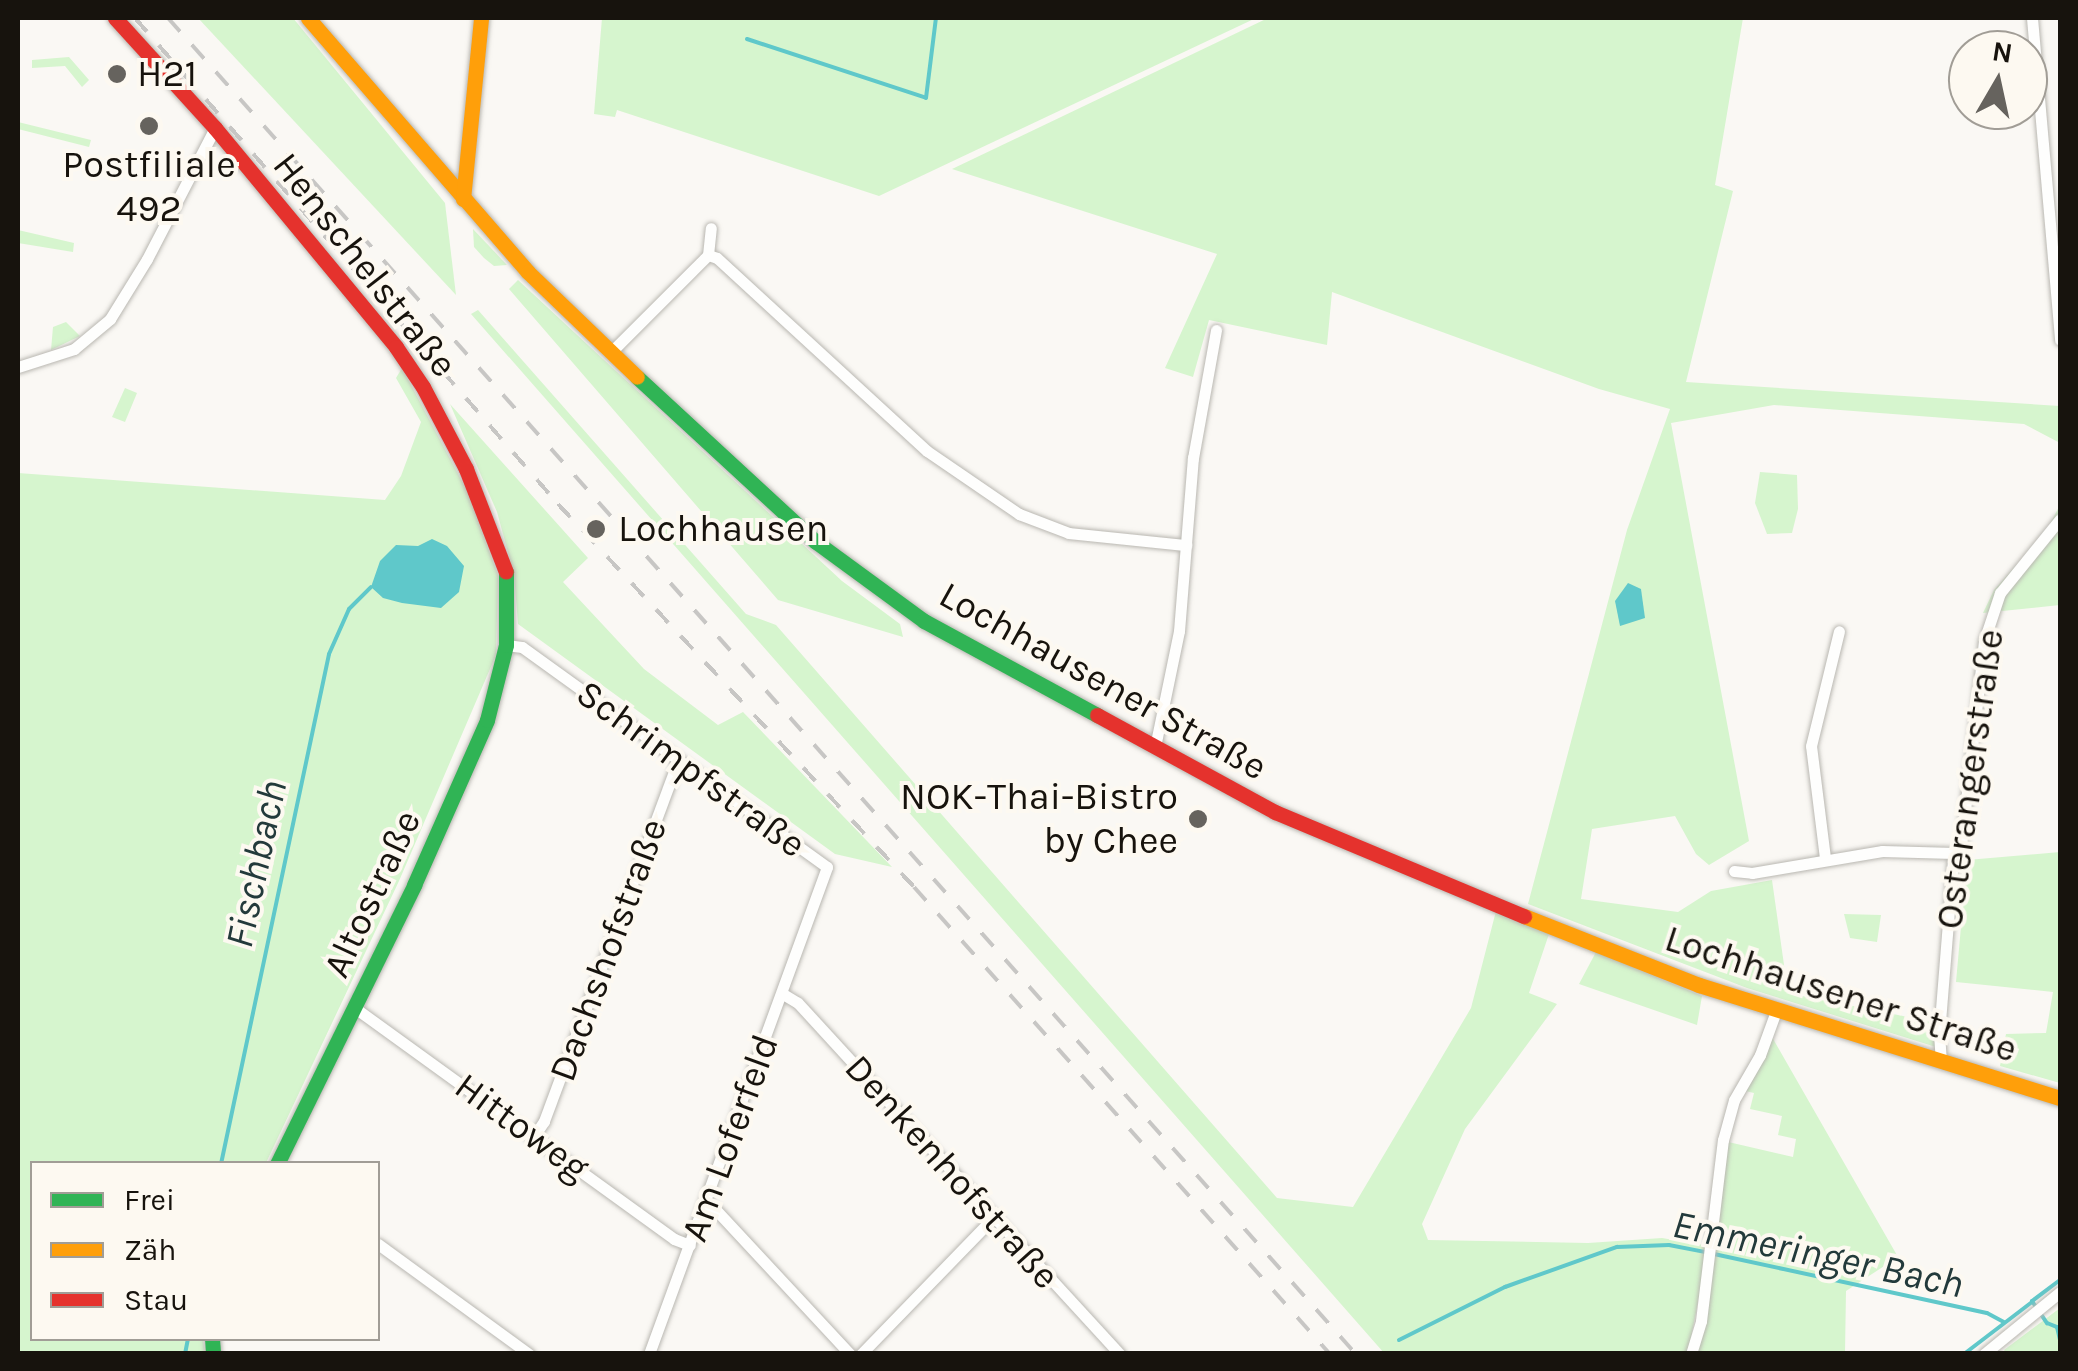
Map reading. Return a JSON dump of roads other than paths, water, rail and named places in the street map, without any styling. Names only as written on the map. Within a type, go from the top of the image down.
[{"type":"main road","name":"Henschelstraße","points":[[115,18],[332,266],[424,387],[480,498],[508,577],[506,645]]},
{"type":"main road","name":"Lochhausener Straße","points":[[308,18],[428,162],[526,270],[722,460],[816,542],[894,601],[978,653],[1275,812],[1630,958],[1776,1012],[2060,1098]]},
{"type":"main road","points":[[462,200],[481,18]]},
{"type":"main road","points":[[428,162],[456,162],[467,151]]},
{"type":"main road","name":"Altostraße","points":[[278,1161],[355,1008],[486,720],[506,645]]},
{"type":"street","points":[[2032,18],[2060,340]]},
{"type":"street","points":[[18,367],[74,349],[110,319],[215,128]]},
{"type":"street","points":[[611,352],[708,255],[711,228]]},
{"type":"street","points":[[708,255],[928,451],[1018,514],[1070,533],[1186,545]]},
{"type":"street","points":[[1155,747],[1179,631],[1200,402],[1216,330]]},
{"type":"street","name":"Osterangerstraße","points":[[1941,1062],[1939,1034],[1954,853],[1961,846],[1979,668],[1990,616],[2007,584],[2060,519]]},
{"type":"street","points":[[1825,858],[1810,746],[1839,631]]},
{"type":"street","name":"Schrimpfstraße","points":[[506,645],[522,648],[827,867],[809,921]]},
{"type":"street","name":"Dachshofstraße","points":[[534,1136],[544,1121],[678,761]]},
{"type":"street","points":[[1734,871],[1752,874],[1825,858],[1882,851],[1954,853]]},
{"type":"street","name":"Am Loferfeld","points":[[649,1354],[809,921]]},
{"type":"street","name":"Denkenhofstraße","points":[[782,994],[798,1004],[1120,1354]]},
{"type":"street","name":"Hittoweg","points":[[355,1008],[674,1238],[690,1245]]},
{"type":"street","points":[[1691,1354],[1709,1254],[1723,1140],[1734,1100],[1760,1055],[1776,1012]]},
{"type":"street","points":[[705,1205],[716,1210],[850,1354]]},
{"type":"street","points":[[861,1354],[993,1218]]},
{"type":"street","points":[[380,1245],[528,1354]]},
{"type":"street","points":[[1984,1354],[2060,1292]]},
{"type":"water","points":[[432,539],[447,546],[464,566],[459,592],[441,608],[383,598],[371,587],[380,561],[396,545],[418,546]]},
{"type":"water","points":[[1628,583],[1641,589],[1645,618],[1620,626],[1615,601]]},
{"type":"waterway","name":"Fischbach","points":[[747,39],[926,98],[936,18]]},
{"type":"waterway","name":"Fischbach","points":[[222,1161],[329,654],[349,609],[371,587]]},
{"type":"waterway","name":"Emmeringer Bach","points":[[1399,1340],[1505,1287],[1617,1247],[1669,1245],[1704,1252]]},
{"type":"waterway","name":"Emmeringer Bach","points":[[1714,1254],[1987,1313],[2004,1322]]},
{"type":"waterway","points":[[2060,1280],[2032,1301],[2047,1323],[2057,1327],[2060,1340]]},
{"type":"waterway","points":[[1964,1354],[2032,1302]]},
{"type":"waterway","name":"Fischbach","points":[[185,1354],[187,1341]]},
{"type":"railway","points":[[135,18],[558,504],[914,887],[1330,1354]]},
{"type":"railway","points":[[168,18],[1356,1354]]},
{"type":"place","name":"H21","points":[[117,74]]},
{"type":"place","name":"Postfiliale 492","points":[[149,126]]},
{"type":"place","name":"Lochhausen","points":[[596,529]]},
{"type":"place","name":"NOK-Thai-Bistro by Chee","points":[[1198,819]]}]
